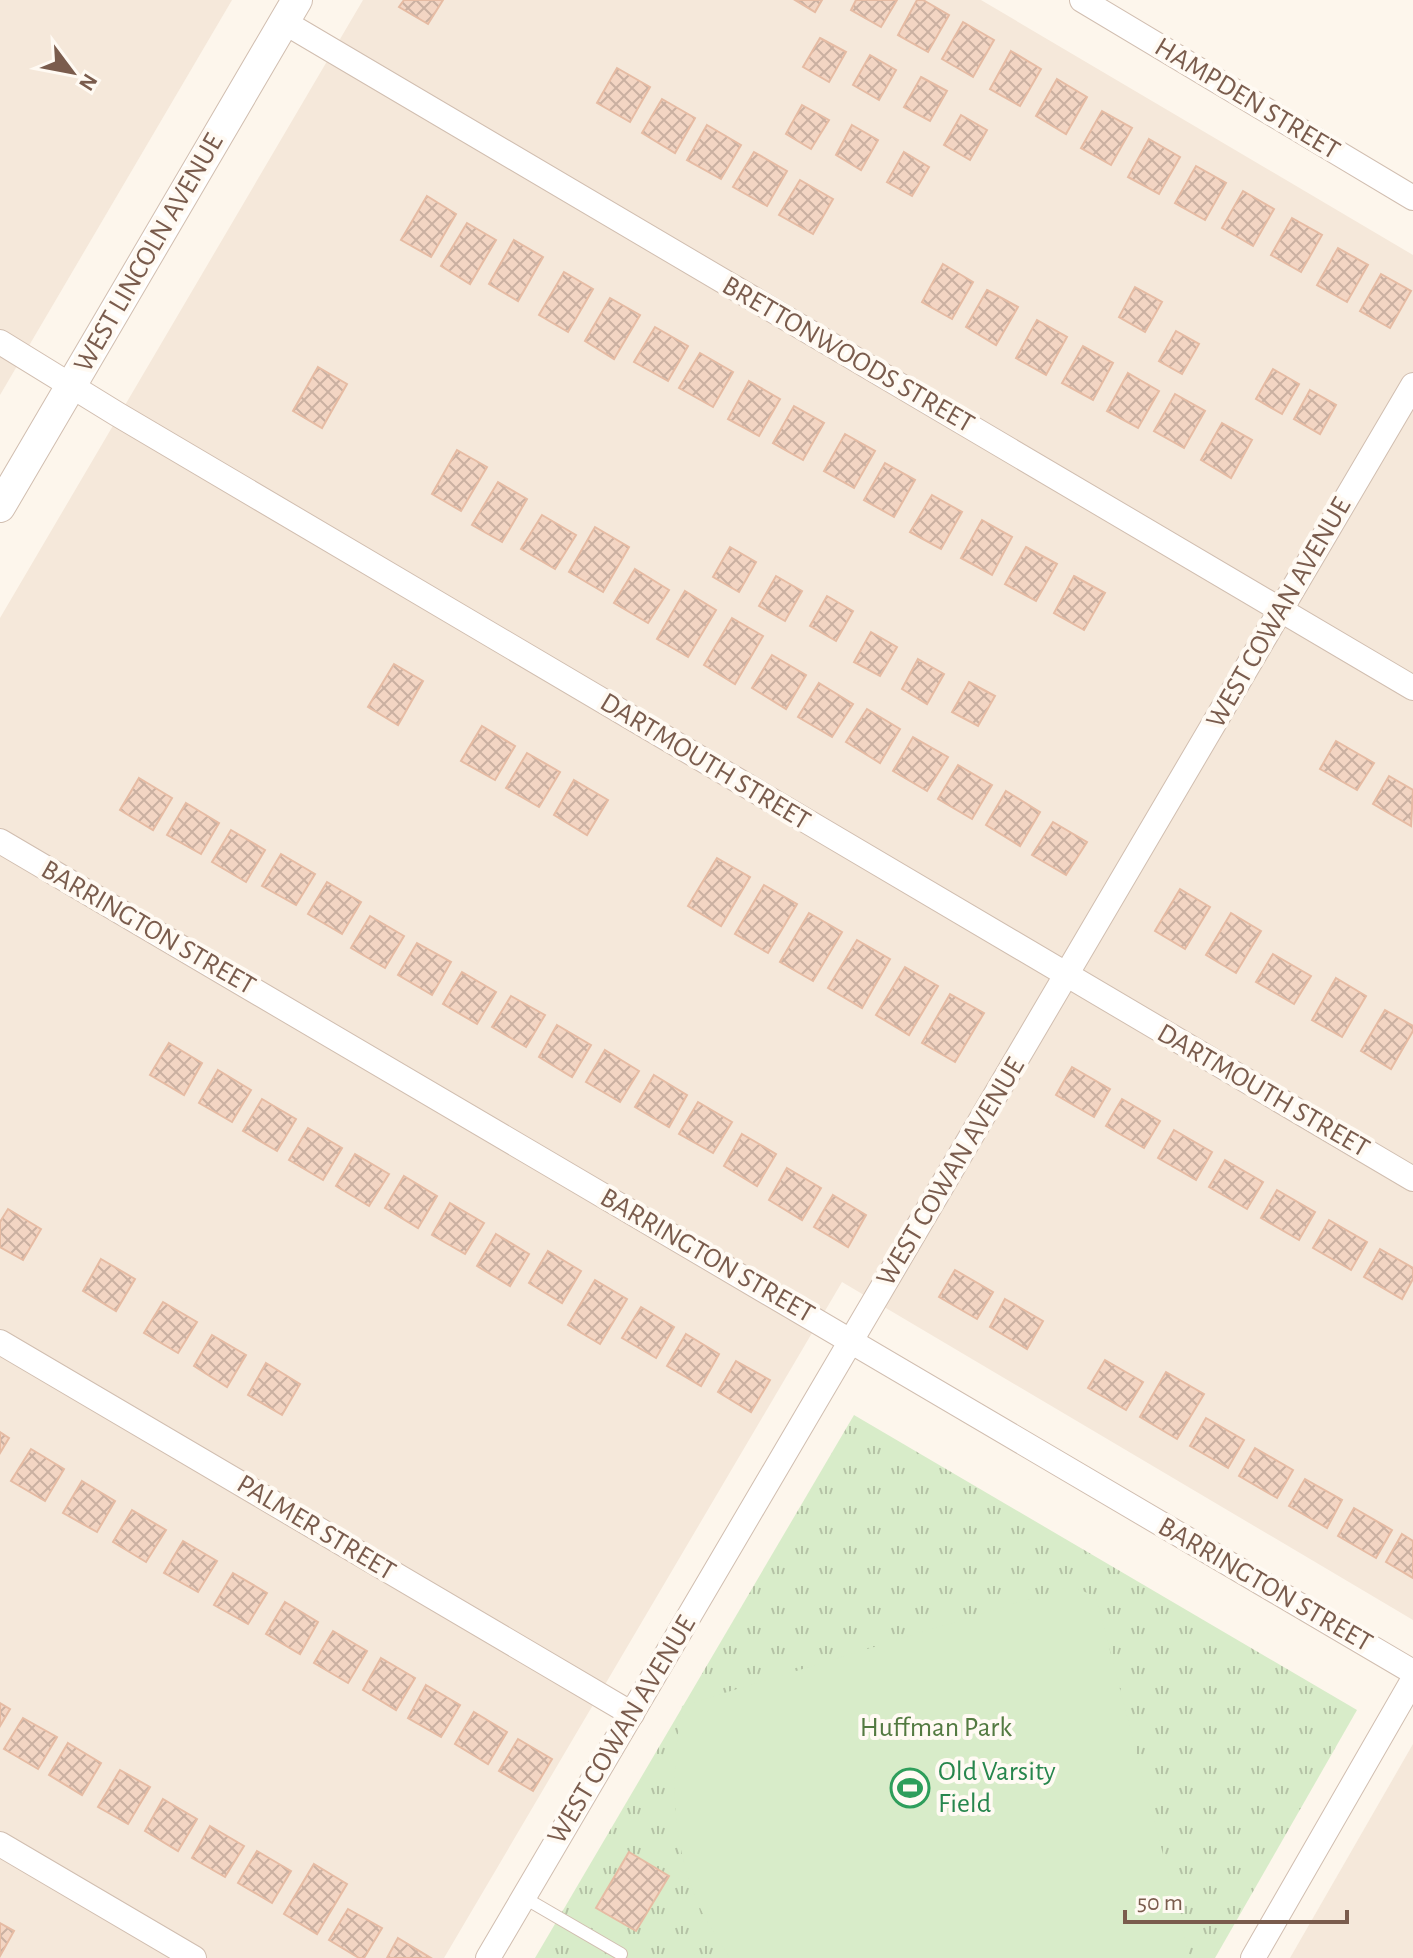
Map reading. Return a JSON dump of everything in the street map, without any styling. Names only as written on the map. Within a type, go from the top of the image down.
[{"type":"street","name":"HAMPDEN STREET","points":[[1082,0],[1413,198]]},
{"type":"street","name":"WEST LINCOLN AVENUE","points":[[0,507],[291,11]]},
{"type":"street","name":"BRETTONWOODS STREET","points":[[291,11],[1413,688]]},
{"type":"street","name":"DARTMOUTH STREET","points":[[0,342],[1413,1179]]},
{"type":"street","name":"WEST COWAN AVENUE","points":[[488,1958],[1413,385]]},
{"type":"street","name":"BARRINGTON STREET","points":[[0,841],[1413,1672]]},
{"type":"street","name":"PALMER STREET","points":[[0,1342],[632,1714]]},
{"type":"street","points":[[1253,1958],[1413,1680]]},
{"type":"street","points":[[0,1844],[194,1958]]},
{"type":"lane","points":[[523,1897],[621,1954]]},
{"type":"shaded area","points":[[0,0],[232,0],[0,395]]},
{"type":"shaded area","points":[[363,0],[981,0],[1413,255],[1413,1620],[842,1282],[444,1958],[0,1958],[0,618]]},
{"type":"shaded area","points":[[1413,1744],[1413,1958],[1290,1958]]},
{"type":"green space","name":"Huffman Park","points":[[854,1415],[1357,1710],[1215,1958],[535,1958]]},
{"type":"green space","name":"Old Varsity Field","points":[[1072,1586],[1096,1597],[1190,1958],[730,1958],[697,1902],[680,1847],[675,1777],[682,1706]]},
{"type":"building","points":[[404,0],[443,0],[428,24],[399,7]]},
{"type":"building","points":[[795,0],[822,0],[815,12]]},
{"type":"building","points":[[856,0],[897,0],[881,27],[851,10]]},
{"type":"building","points":[[917,0],[923,0],[949,15],[928,52],[898,35]]},
{"type":"building","points":[[963,22],[994,40],[973,77],[942,59]]},
{"type":"building","points":[[820,38],[846,52],[829,82],[803,67]]},
{"type":"building","points":[[1011,51],[1041,69],[1020,106],[990,89]]},
{"type":"building","points":[[870,55],[896,70],[879,100],[853,85]]},
{"type":"building","points":[[617,68],[650,87],[630,122],[597,103]]},
{"type":"building","points":[[921,77],[947,91],[930,121],[904,107]]},
{"type":"building","points":[[1057,79],[1087,97],[1066,134],[1036,116]]},
{"type":"building","points":[[662,99],[695,118],[675,153],[642,133]]},
{"type":"building","points":[[802,105],[829,120],[811,149],[786,134]]},
{"type":"building","points":[[1102,111],[1132,128],[1111,165],[1081,148]]},
{"type":"building","points":[[961,115],[987,130],[970,160],[944,145]]},
{"type":"building","points":[[707,125],[741,145],[721,179],[687,160]]},
{"type":"building","points":[[852,125],[878,140],[861,170],[836,155]]},
{"type":"building","points":[[1149,139],[1180,157],[1159,194],[1128,177]]},
{"type":"building","points":[[754,152],[787,171],[767,206],[733,187]]},
{"type":"building","points":[[904,152],[929,167],[912,196],[887,182]]},
{"type":"building","points":[[1196,166],[1226,183],[1205,220],[1175,203]]},
{"type":"building","points":[[800,180],[833,199],[813,234],[779,215]]},
{"type":"building","points":[[1243,191],[1274,209],[1253,246],[1222,228]]},
{"type":"building","points":[[427,196],[456,214],[431,257],[401,240]]},
{"type":"building","points":[[1292,218],[1322,235],[1301,272],[1271,255]]},
{"type":"building","points":[[467,223],[496,240],[470,284],[441,266]]},
{"type":"building","points":[[514,240],[543,257],[518,301],[489,284]]},
{"type":"building","points":[[1338,248],[1368,265],[1347,302],[1317,285]]},
{"type":"building","points":[[943,264],[973,282],[952,319],[922,302]]},
{"type":"building","points":[[564,272],[593,289],[568,332],[539,315]]},
{"type":"building","points":[[1381,274],[1411,291],[1390,328],[1360,311]]},
{"type":"building","points":[[1135,287],[1162,302],[1145,332],[1119,317]]},
{"type":"building","points":[[987,290],[1018,307],[996,345],[966,327]]},
{"type":"building","points":[[610,298],[640,315],[614,359],[585,341]]},
{"type":"building","points":[[1037,320],[1067,337],[1046,375],[1016,358]]},
{"type":"building","points":[[655,327],[688,346],[668,381],[634,362]]},
{"type":"building","points":[[1176,331],[1199,344],[1182,374],[1159,361]]},
{"type":"building","points":[[1083,346],[1113,363],[1093,400],[1062,383]]},
{"type":"building","points":[[700,353],[733,372],[713,407],[679,388]]},
{"type":"building","points":[[318,367],[347,384],[322,428],[293,411]]},
{"type":"building","points":[[1273,369],[1299,384],[1282,414],[1256,399]]},
{"type":"building","points":[[1128,373],[1159,391],[1138,428],[1107,411]]},
{"type":"building","points":[[749,381],[780,399],[759,436],[728,419]]},
{"type":"building","points":[[1310,390],[1336,405],[1320,434],[1294,419]]},
{"type":"building","points":[[1175,394],[1205,411],[1184,448],[1154,431]]},
{"type":"building","points":[[794,406],[824,423],[803,460],[773,443]]},
{"type":"building","points":[[1222,423],[1252,440],[1231,478],[1201,460]]},
{"type":"building","points":[[845,434],[875,451],[854,488],[824,471]]},
{"type":"building","points":[[457,450],[487,467],[461,511],[432,494]]},
{"type":"building","points":[[885,463],[915,480],[894,517],[864,500]]},
{"type":"building","points":[[498,482],[527,499],[502,542],[472,525]]},
{"type":"building","points":[[932,495],[962,512],[941,549],[910,532]]},
{"type":"building","points":[[542,515],[576,535],[555,569],[521,549]]},
{"type":"building","points":[[982,520],[1012,537],[992,575],[961,558]]},
{"type":"building","points":[[595,527],[629,547],[603,592],[569,572]]},
{"type":"building","points":[[730,547],[756,562],[739,592],[713,577]]},
{"type":"building","points":[[1026,547],[1057,564],[1036,601],[1005,584]]},
{"type":"building","points":[[635,569],[669,590],[648,623],[614,603]]},
{"type":"building","points":[[776,576],[802,591],[785,621],[759,606]]},
{"type":"building","points":[[1074,576],[1105,593],[1084,630],[1054,613]]},
{"type":"building","points":[[685,591],[716,610],[688,657],[657,639]]},
{"type":"building","points":[[827,596],[853,611],[836,641],[810,626]]},
{"type":"building","points":[[732,618],[763,636],[735,684],[704,665]]},
{"type":"building","points":[[871,632],[897,647],[880,676],[854,662]]},
{"type":"building","points":[[772,655],[806,675],[786,709],[752,688]]},
{"type":"building","points":[[918,659],[944,674],[927,704],[902,689]]},
{"type":"building","points":[[394,664],[423,681],[398,725],[368,707]]},
{"type":"building","points":[[969,682],[995,696],[978,726],[952,712]]},
{"type":"building","points":[[819,683],[853,704],[832,737],[798,717]]},
{"type":"building","points":[[867,709],[900,729],[880,763],[846,742]]},
{"type":"building","points":[[482,726],[515,746],[495,780],[461,761]]},
{"type":"building","points":[[913,737],[948,757],[927,791],[893,771]]},
{"type":"building","points":[[1336,741],[1374,763],[1357,790],[1320,769]]},
{"type":"building","points":[[527,753],[560,772],[539,807],[506,788]]},
{"type":"building","points":[[958,765],[992,785],[972,819],[938,799]]},
{"type":"building","points":[[1389,776],[1413,790],[1411,826],[1373,804]]},
{"type":"building","points":[[139,778],[172,798],[153,830],[120,810]]},
{"type":"building","points":[[574,780],[608,800],[587,835],[554,815]]},
{"type":"building","points":[[1006,791],[1040,812],[1020,846],[986,825]]},
{"type":"building","points":[[186,803],[219,823],[201,854],[167,835]]},
{"type":"building","points":[[1053,822],[1087,842],[1066,875],[1032,855]]},
{"type":"building","points":[[231,830],[265,850],[246,882],[212,862]]},
{"type":"building","points":[[281,854],[315,874],[296,905],[262,886]]},
{"type":"building","points":[[717,858],[750,877],[721,926],[688,906]]},
{"type":"building","points":[[327,882],[361,902],[342,934],[308,914]]},
{"type":"building","points":[[764,885],[797,904],[768,953],[735,934]]},
{"type":"building","points":[[1180,889],[1210,907],[1185,949],[1155,931]]},
{"type":"building","points":[[809,913],[842,932],[813,981],[780,962]]},
{"type":"building","points":[[1231,913],[1261,931],[1236,973],[1206,955]]},
{"type":"building","points":[[370,916],[404,936],[385,968],[351,948]]},
{"type":"building","points":[[857,940],[890,959],[862,1008],[828,988]]},
{"type":"building","points":[[417,943],[451,962],[432,995],[398,975]]},
{"type":"building","points":[[1273,954],[1311,976],[1294,1004],[1256,982]]},
{"type":"building","points":[[905,967],[938,986],[909,1035],[876,1015]]},
{"type":"building","points":[[462,972],[496,992],[477,1024],[443,1004]]},
{"type":"building","points":[[1336,978],[1366,996],[1342,1037],[1312,1020]]},
{"type":"building","points":[[950,994],[984,1013],[955,1062],[922,1043]]},
{"type":"building","points":[[511,996],[545,1015],[526,1047],[492,1027]]},
{"type":"building","points":[[1385,1010],[1413,1026],[1391,1069],[1361,1051]]},
{"type":"building","points":[[557,1025],[591,1045],[572,1077],[539,1057]]},
{"type":"building","points":[[169,1043],[202,1063],[184,1095],[150,1075]]},
{"type":"building","points":[[605,1050],[639,1071],[620,1102],[586,1082]]},
{"type":"building","points":[[1072,1067],[1110,1089],[1094,1117],[1056,1095]]},
{"type":"building","points":[[218,1070],[251,1090],[232,1122],[199,1103]]},
{"type":"building","points":[[654,1075],[687,1095],[669,1127],[635,1107]]},
{"type":"building","points":[[262,1099],[296,1119],[277,1151],[243,1131]]},
{"type":"building","points":[[1122,1099],[1160,1121],[1144,1148],[1106,1126]]},
{"type":"building","points":[[698,1102],[732,1122],[713,1153],[679,1134]]},
{"type":"building","points":[[308,1128],[342,1148],[323,1180],[289,1160]]},
{"type":"building","points":[[1174,1130],[1212,1152],[1196,1180],[1158,1158]]},
{"type":"building","points":[[742,1134],[776,1154],[757,1186],[724,1166]]},
{"type":"building","points":[[355,1154],[389,1174],[369,1206],[336,1186]]},
{"type":"building","points":[[1225,1160],[1263,1182],[1247,1209],[1209,1187]]},
{"type":"building","points":[[787,1168],[821,1188],[802,1220],[769,1200]]},
{"type":"building","points":[[404,1176],[437,1196],[418,1228],[385,1208]]},
{"type":"building","points":[[1277,1190],[1315,1212],[1299,1240],[1261,1218]]},
{"type":"building","points":[[833,1195],[866,1215],[848,1247],[814,1227]]},
{"type":"building","points":[[450,1203],[484,1223],[465,1254],[432,1235]]},
{"type":"building","points":[[8,1209],[41,1229],[23,1260],[0,1247],[0,1222]]},
{"type":"building","points":[[1329,1220],[1367,1242],[1351,1270],[1313,1248]]},
{"type":"building","points":[[496,1234],[529,1254],[510,1286],[477,1266]]},
{"type":"building","points":[[1380,1249],[1413,1268],[1413,1279],[1402,1299],[1364,1277]]},
{"type":"building","points":[[548,1251],[581,1271],[562,1303],[529,1283]]},
{"type":"building","points":[[101,1259],[135,1279],[116,1311],[83,1291]]},
{"type":"building","points":[[955,1270],[993,1292],[977,1319],[939,1297]]},
{"type":"building","points":[[595,1280],[627,1299],[600,1344],[568,1325]]},
{"type":"building","points":[[1005,1299],[1043,1321],[1027,1349],[990,1327]]},
{"type":"building","points":[[163,1302],[197,1322],[178,1353],[144,1333]]},
{"type":"building","points":[[641,1307],[674,1327],[656,1358],[622,1338]]},
{"type":"building","points":[[686,1334],[719,1354],[701,1386],[667,1366]]},
{"type":"building","points":[[212,1335],[246,1355],[227,1387],[194,1366]]},
{"type":"building","points":[[1105,1360],[1143,1382],[1126,1410],[1088,1388]]},
{"type":"building","points":[[736,1361],[770,1380],[751,1412],[718,1392]]},
{"type":"building","points":[[266,1363],[300,1384],[282,1415],[248,1395]]},
{"type":"building","points":[[1166,1372],[1204,1394],[1177,1439],[1140,1417]]},
{"type":"building","points":[[1206,1418],[1244,1440],[1228,1468],[1190,1446]]},
{"type":"building","points":[[0,1432],[9,1438],[0,1453]]},
{"type":"building","points":[[1255,1448],[1293,1470],[1277,1498],[1239,1476]]},
{"type":"building","points":[[31,1449],[64,1469],[45,1501],[11,1481]]},
{"type":"building","points":[[1305,1479],[1342,1500],[1327,1528],[1289,1506]]},
{"type":"building","points":[[82,1481],[115,1501],[97,1532],[63,1513]]},
{"type":"building","points":[[1354,1508],[1392,1530],[1376,1558],[1338,1536]]},
{"type":"building","points":[[132,1510],[166,1530],[146,1562],[113,1542]]},
{"type":"building","points":[[1402,1534],[1413,1541],[1413,1578],[1386,1562]]},
{"type":"building","points":[[183,1541],[217,1561],[198,1592],[164,1573]]},
{"type":"building","points":[[233,1573],[267,1593],[248,1624],[214,1605]]},
{"type":"building","points":[[285,1602],[318,1622],[300,1654],[266,1634]]},
{"type":"building","points":[[333,1631],[367,1651],[348,1683],[314,1663]]},
{"type":"building","points":[[381,1658],[415,1678],[396,1710],[363,1690]]},
{"type":"building","points":[[426,1685],[460,1705],[441,1737],[408,1718]]},
{"type":"building","points":[[0,1703],[10,1709],[0,1726]]},
{"type":"building","points":[[474,1712],[507,1732],[488,1764],[455,1744]]},
{"type":"building","points":[[23,1718],[57,1737],[38,1769],[4,1749]]},
{"type":"building","points":[[518,1739],[552,1759],[533,1791],[499,1771]]},
{"type":"building","points":[[68,1743],[101,1763],[82,1795],[49,1775]]},
{"type":"building","points":[[120,1770],[150,1787],[128,1824],[98,1807]]},
{"type":"building","points":[[163,1799],[197,1819],[178,1851],[145,1831]]},
{"type":"building","points":[[210,1826],[244,1846],[225,1877],[192,1858]]},
{"type":"building","points":[[257,1851],[291,1871],[272,1903],[238,1883]]},
{"type":"building","points":[[629,1852],[669,1876],[636,1931],[596,1908]]},
{"type":"building","points":[[314,1864],[347,1884],[317,1934],[284,1914]]},
{"type":"building","points":[[348,1909],[382,1928],[364,1958],[329,1940]]},
{"type":"building","points":[[0,1923],[14,1931],[0,1956]]},
{"type":"building","points":[[398,1938],[431,1958],[387,1958]]},
{"type":"place","name":"Old Varsity Field","points":[[910,1788]]}]
